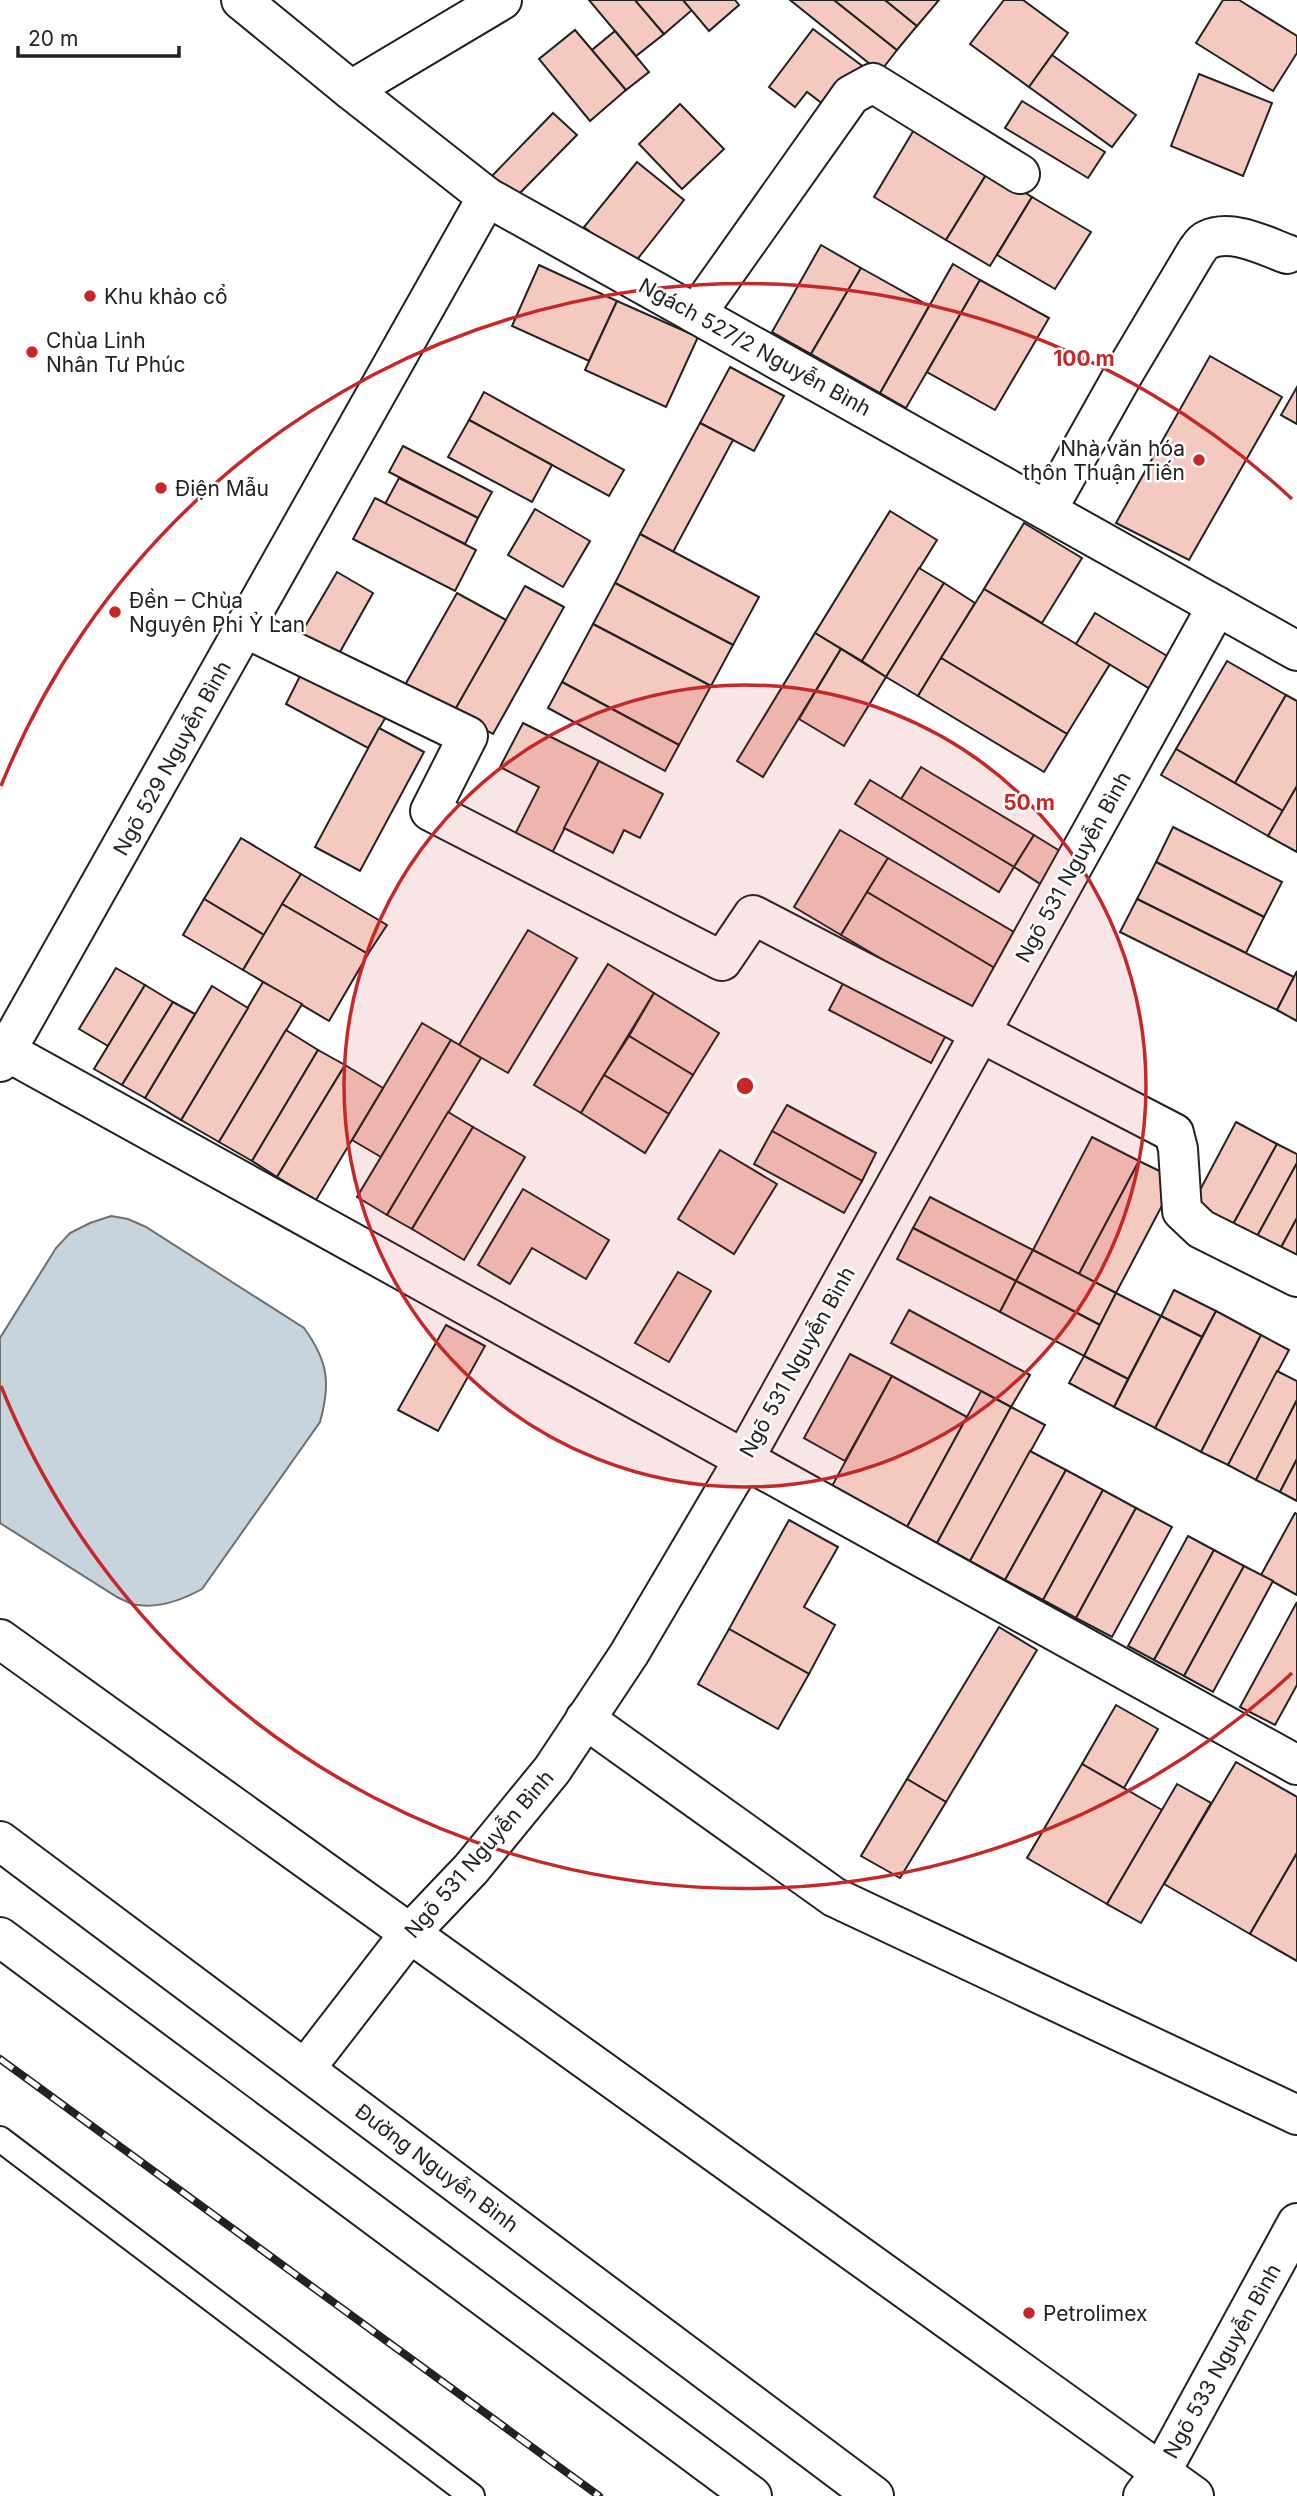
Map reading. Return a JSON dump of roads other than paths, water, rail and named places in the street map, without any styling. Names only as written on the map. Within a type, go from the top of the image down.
[{"type":"main road","name":"Ngách 527/2 Nguyễn Bình","points":[[241,0],[487,197],[1297,651]]},
{"type":"main road","points":[[351,90],[502,0]]},
{"type":"main road","points":[[696,314],[851,95],[873,83],[1020,174]]},
{"type":"main road","name":"Ngõ 529 Nguyễn Bình","points":[[3,1057],[487,197]]},
{"type":"main road","points":[[1047,510],[1124,373],[1205,240],[1219,237],[1239,238],[1287,254]]},
{"type":"main road","name":"Ngõ 531 Nguyễn Bình","points":[[305,2069],[410,1933],[471,1869],[552,1770],[628,1654],[744,1459],[1217,606]]},
{"type":"main road","points":[[245,628],[468,736],[430,811],[722,961],[753,915],[1174,1133],[1178,1149],[1182,1211],[1201,1229],[1297,1278]]},
{"type":"main road","points":[[3,1057],[744,1459],[1297,1765]]},
{"type":"main road","points":[[0,1639],[410,1933],[1152,2484],[1194,2496]]},
{"type":"main road","points":[[585,1719],[835,1897],[1297,2115]]},
{"type":"main road","name":"Đường Nguyễn Bình","points":[[0,1841],[874,2496]]},
{"type":"main road","points":[[0,1937],[752,2496]]},
{"type":"main road","name":"Ngõ 533 Nguyễn Bình","points":[[1152,2484],[1297,2223]]},
{"type":"lane","points":[[0,2139],[472,2496]]},
{"type":"railway","points":[[0,2059],[599,2496]]},
{"type":"place","name":"Khu khảo cổ","points":[[90,296]]},
{"type":"place","name":"Chùa Linh Nhân Tư Phúc","points":[[32,352]]},
{"type":"place","name":"Nhà văn hóa thôn Thuận Tiến","points":[[1199,460]]},
{"type":"place","name":"Điện Mẫu","points":[[161,488]]},
{"type":"place","name":"Đền – Chùa Nguyên Phi Ỷ Lan","points":[[115,612]]},
{"type":"place","name":"Petrolimex","points":[[1029,2313]]}]
